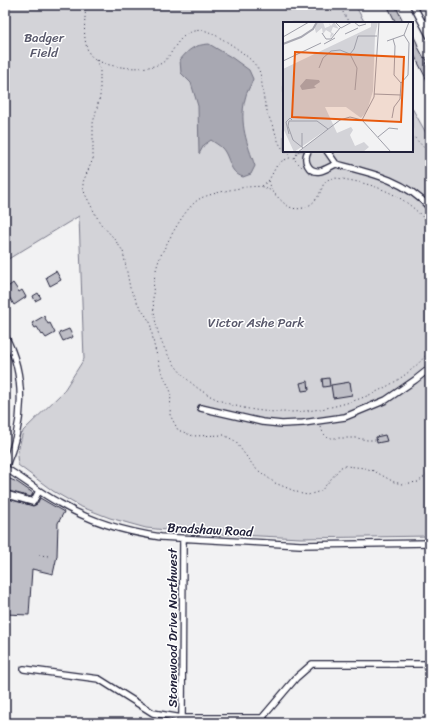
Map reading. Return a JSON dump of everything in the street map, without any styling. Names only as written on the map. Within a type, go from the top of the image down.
[{"type":"street","points":[[413,5],[430,37]]},
{"type":"street","points":[[423,24],[430,20]]},
{"type":"street","points":[[308,152],[306,159],[312,170],[320,171],[336,164],[372,173],[392,180],[414,193],[430,208]]},
{"type":"street","points":[[328,152],[336,164]]},
{"type":"street","points":[[5,336],[16,360],[19,374],[20,404],[15,439],[5,468]]},
{"type":"street","points":[[201,408],[262,422],[282,424],[320,421],[345,416],[386,400],[430,368]]},
{"type":"street","name":"Bradshaw Road","points":[[5,468],[67,508],[110,526],[143,534],[183,539],[300,545],[430,543]]},
{"type":"street","points":[[5,494],[33,502],[39,491]]},
{"type":"street","name":"Stonewood Drive Northwest","points":[[182,718],[183,539]]},
{"type":"street","points":[[262,718],[296,678],[312,664],[430,664]]},
{"type":"street","points":[[24,669],[99,679],[153,713],[182,718],[262,718],[268,723]]},
{"type":"path","points":[[5,5],[15,5]]},
{"type":"path","points":[[86,5],[86,46],[90,55],[96,60],[100,69],[100,96],[93,123],[94,159],[83,182],[83,188],[100,223],[124,251],[130,288],[138,304],[150,322],[154,345],[161,370],[171,392],[170,415],[178,430],[193,436],[224,435],[235,441],[255,468],[274,483],[302,494],[308,495],[321,491],[341,467],[346,466],[365,468],[374,471],[394,482],[402,484],[418,482],[430,472]]},
{"type":"path","points":[[339,5],[348,22]]},
{"type":"path","points":[[96,60],[131,68],[154,66],[162,63],[185,35],[198,30],[209,32],[246,55],[255,63],[260,73],[265,106],[278,143],[283,150]]},
{"type":"path","points":[[422,56],[426,56],[429,63]]},
{"type":"path","points":[[413,136],[430,154]]},
{"type":"path","points":[[285,152],[304,170]]},
{"type":"path","points":[[298,152],[293,158],[282,161],[277,165],[270,180],[262,186],[230,190],[198,200],[191,206],[169,238],[158,260],[153,294],[153,311],[156,328],[167,354],[181,373],[205,393],[226,403],[245,408],[267,411],[306,412],[337,406],[377,391],[411,371],[430,350]]},
{"type":"path","points":[[262,186],[272,192],[285,205],[297,209],[306,207],[313,203],[318,198],[325,182],[328,179],[344,179],[363,183],[399,196],[421,214],[430,226]]},
{"type":"path","points":[[270,180],[272,192]]},
{"type":"path","points":[[320,421],[323,433],[328,438],[356,438],[371,441],[376,440]]},
{"type":"path","points":[[39,555],[49,556],[48,558]]},
{"type":"green space","name":"Victor Ashe Park","points":[[5,5],[355,5],[364,22],[283,22],[283,152],[413,152],[413,110],[430,140],[430,536],[301,538],[197,533],[146,528],[110,518],[79,506],[53,491],[18,465],[17,456],[23,431],[63,392],[84,359],[79,216],[5,261]]},
{"type":"shaded area","points":[[209,44],[249,70],[253,79],[243,108],[243,125],[255,166],[251,174],[243,177],[238,175],[232,168],[222,148],[211,140],[204,145],[199,154],[198,106],[191,83],[181,73],[180,60],[192,48],[199,45]]},
{"type":"building","points":[[387,5],[395,5],[404,22],[396,22]]},
{"type":"building","points":[[413,35],[424,58],[425,57],[428,62],[426,63],[430,70],[430,86],[413,53]]},
{"type":"building","points":[[56,271],[61,280],[50,286],[46,277]]},
{"type":"building","points":[[13,283],[19,292],[22,290],[26,297],[14,305],[5,290]]},
{"type":"building","points":[[38,293],[41,298],[35,301],[33,296]]},
{"type":"building","points":[[44,316],[48,324],[50,323],[55,333],[46,338],[37,327],[35,328],[32,323]]},
{"type":"building","points":[[69,329],[73,337],[63,341],[59,333]]},
{"type":"building","points":[[329,378],[330,386],[323,387],[322,379]]},
{"type":"building","points":[[308,381],[309,390],[302,391],[300,383]]},
{"type":"building","points":[[350,382],[352,395],[333,398],[331,385]]},
{"type":"building","points":[[385,435],[387,441],[377,443],[376,437]]},
{"type":"building","points":[[5,479],[10,479],[17,482],[33,493],[31,497],[5,490]]},
{"type":"building","points":[[5,498],[33,506],[37,504],[40,498],[64,512],[58,523],[57,556],[53,574],[32,569],[29,615],[5,614]]},
{"type":"park label","name":"Badger Field","points":[[44,44]]}]
